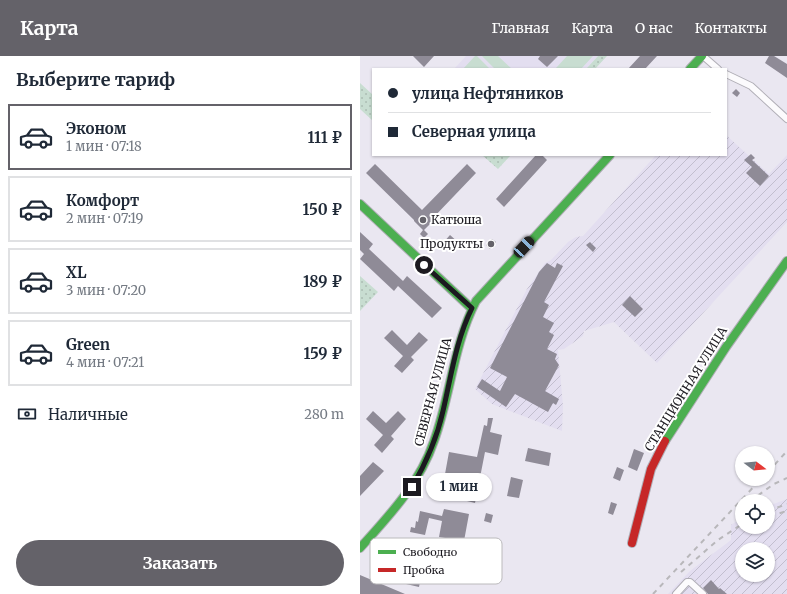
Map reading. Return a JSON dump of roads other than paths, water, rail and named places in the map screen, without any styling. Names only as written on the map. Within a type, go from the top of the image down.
[{"type":"main road","points":[[691,68],[703,56]]},
{"type":"main road","name":"СЕВЕРНАЯ УЛИЦА","points":[[360,548],[405,497],[426,461],[440,424],[464,326],[472,308],[484,290],[609,156]]},
{"type":"main road","points":[[360,204],[472,308]]},
{"type":"main road","name":"СТАНЦИОННАЯ УЛИЦА","points":[[632,543],[651,469],[661,447],[726,347],[787,261]]},
{"type":"street","points":[[703,56],[717,68]]},
{"type":"street","points":[[727,74],[751,86],[787,119]]},
{"type":"street","points":[[676,594],[687,582],[690,582],[703,594]]},
{"type":"railway","points":[[775,464],[787,451]]},
{"type":"railway","points":[[760,494],[774,484],[787,478]]},
{"type":"railway","points":[[653,594],[754,486]]},
{"type":"railway","points":[[775,508],[787,504]]},
{"type":"railway","points":[[775,515],[787,511]]},
{"type":"railway","points":[[681,572],[718,540],[735,529]]},
{"type":"place","name":"Катюша","points":[[423,220]]},
{"type":"place","name":"Продукты","points":[[491,244]]}]
